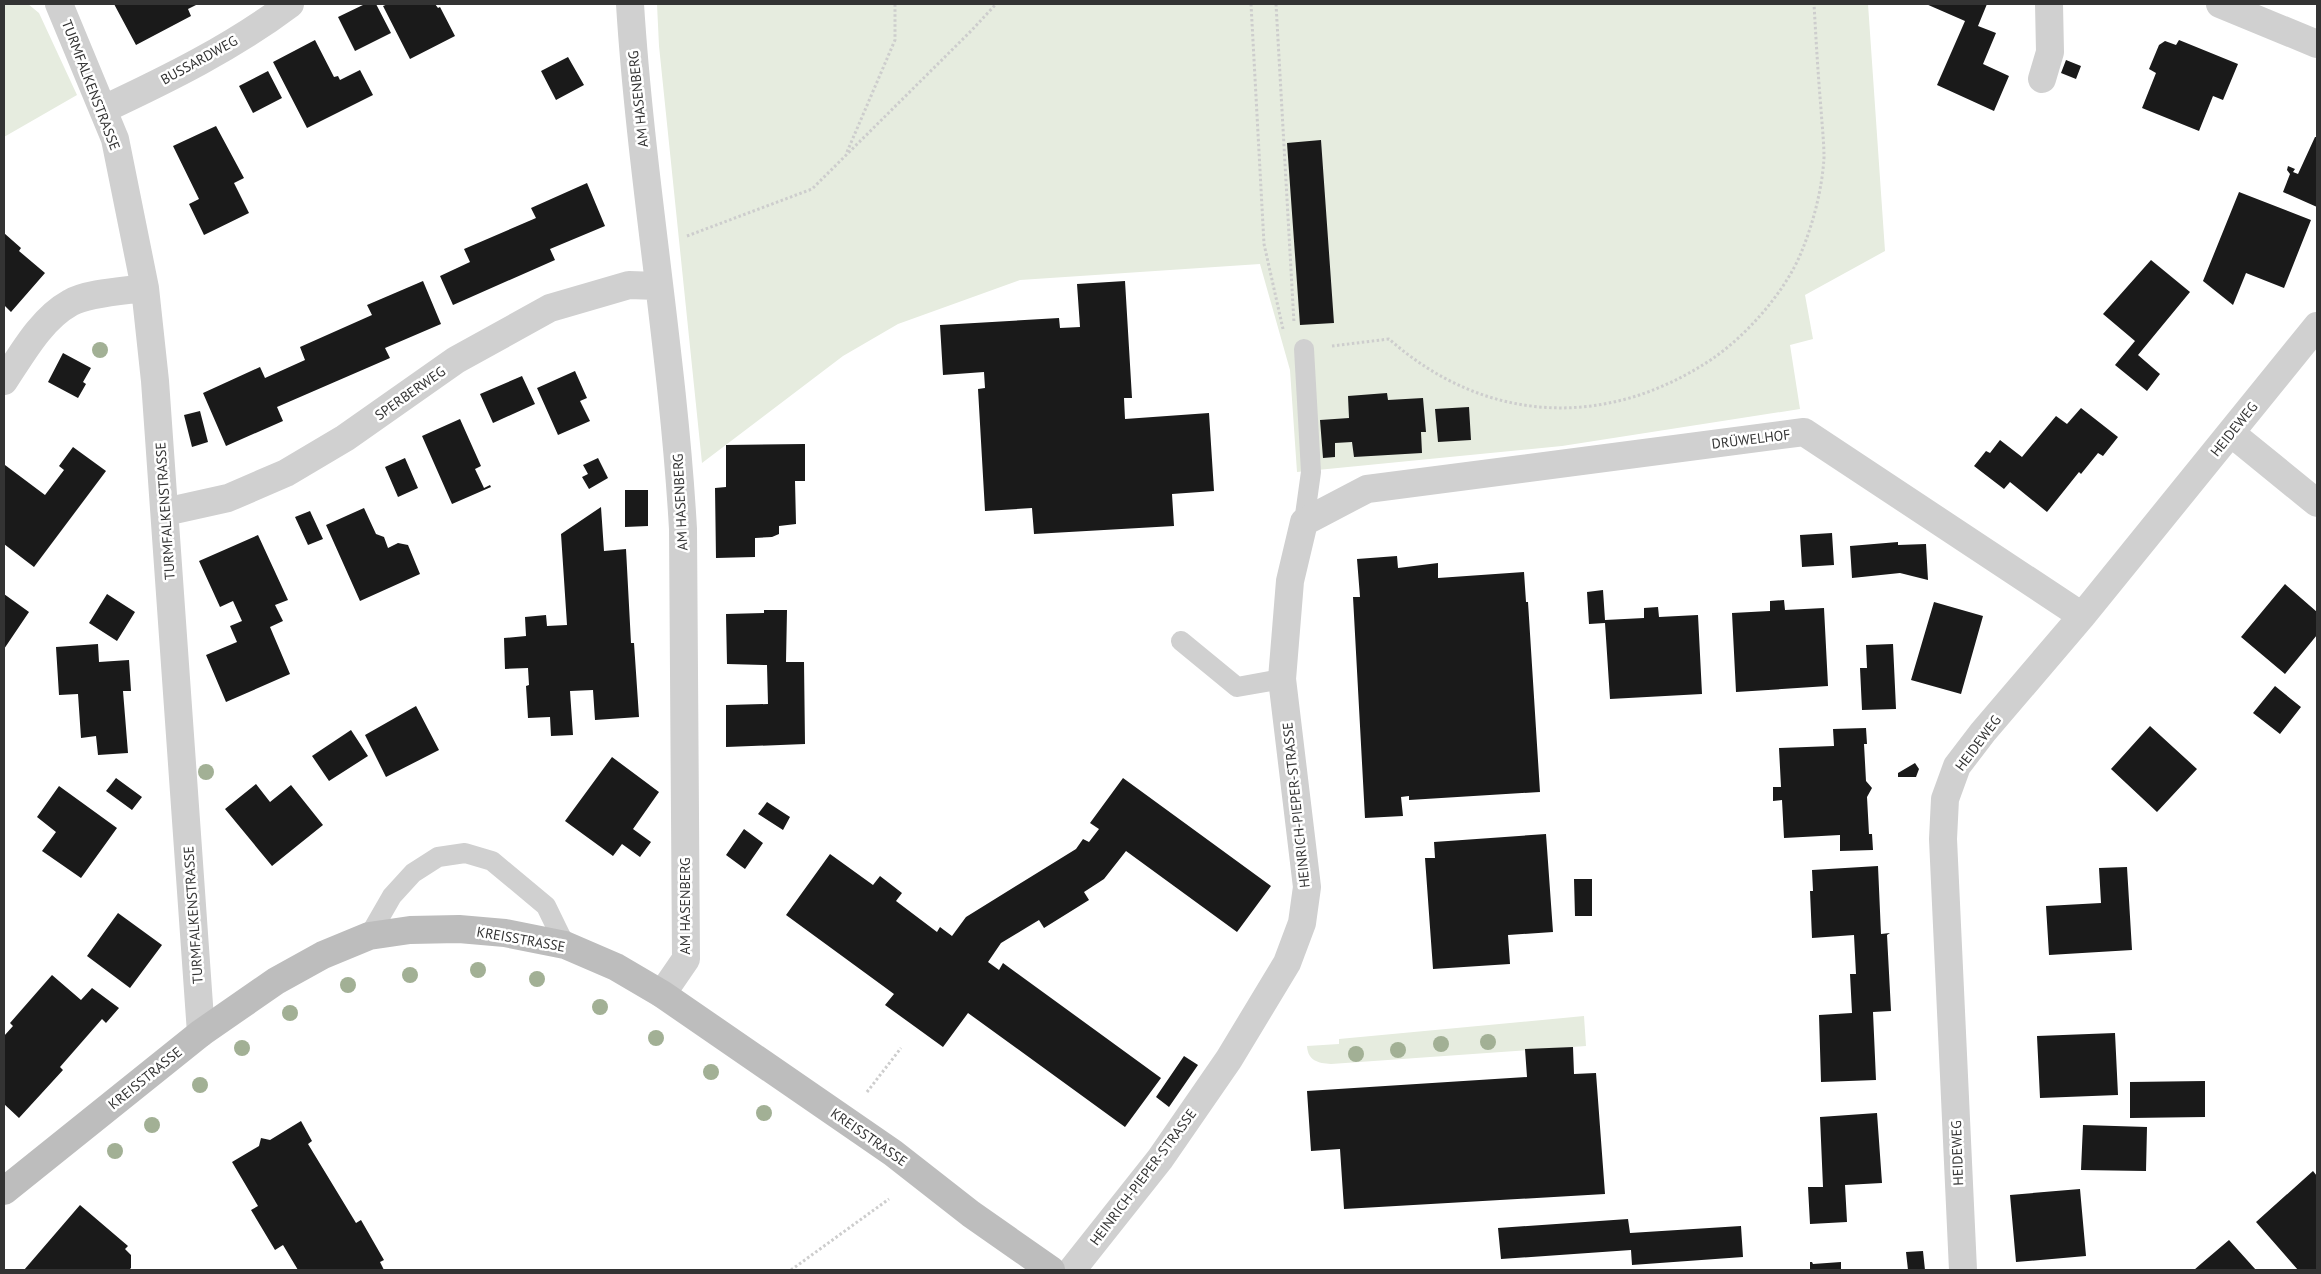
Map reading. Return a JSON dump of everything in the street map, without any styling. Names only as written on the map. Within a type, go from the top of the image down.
[{"type":"main road","name":"KREISSTRASSE","points":[[4,1191],[201,1033],[276,980],[323,955],[368,936],[410,930],[459,929],[505,933],[565,945],[616,967],[662,994],[894,1153],[971,1214],[1051,1270]]},
{"type":"street","name":"TURMFALKENSTRASSE","points":[[59,4],[115,139],[145,288],[155,380],[165,512],[201,1033]]},
{"type":"street","name":"BUSSARDWEG","points":[[104,109],[209,56],[271,18],[290,4]]},
{"type":"street","name":"AM HASENBERG","points":[[630,4],[633,51],[654,249],[679,459],[682,529],[686,959],[662,994]]},
{"type":"street","points":[[2042,79],[2050,52],[2048,4]]},
{"type":"street","points":[[2220,4],[2317,44]]},
{"type":"street","name":"SPERBERWEG","points":[[165,512],[228,498],[286,473],[345,438],[456,360],[550,308],[629,285],[658,286]]},
{"type":"street","points":[[4,381],[47,322],[70,302],[145,288]]},
{"type":"street","name":"HEIDEWEG","points":[[1963,1270],[1943,840],[1945,799],[1957,766],[1983,732],[2082,616],[2317,326]]},
{"type":"street","name":"DRÜWELHOF","points":[[1304,522],[1367,489],[1804,432],[2082,616]]},
{"type":"street","points":[[2231,433],[2317,503]]},
{"type":"street","name":"HEINRICH-PIEPER-STRASSE","points":[[1072,1270],[1160,1159],[1229,1059],[1287,963],[1299,931],[1306,887],[1282,680],[1290,582],[1304,522]]},
{"type":"lane","points":[[1300,349],[1311,472],[1304,522]]},
{"type":"lane","points":[[1181,641],[1237,687],[1282,680]]},
{"type":"lane","points":[[368,936],[392,896],[413,872],[438,857],[466,853],[492,861],[546,906],[565,945]]},
{"type":"path","points":[[846,155],[895,40],[895,4]]},
{"type":"path","points":[[654,249],[812,189],[996,4]]},
{"type":"path","points":[[1250,4],[1264,244],[1284,330],[1300,349]]},
{"type":"path","points":[[1276,4],[1300,349]]},
{"type":"path","points":[[1300,349],[1389,339],[1434,374],[1463,388],[1486,396],[1542,408],[1579,408],[1629,399],[1662,387],[1692,372],[1748,331],[1775,296],[1800,254],[1817,200],[1824,158],[1814,4]]},
{"type":"path","points":[[867,1092],[901,1048]]},
{"type":"path","points":[[791,1270],[889,1199]]},
{"type":"shaded area","points":[[4,4],[28,4],[39,13],[77,95],[4,137]]},
{"type":"shaded area","points":[[657,4],[1868,4],[1885,251],[1805,295],[1813,339],[1790,345],[1800,409],[1562,446],[1297,472],[1290,370],[1260,264],[1020,280],[898,324],[843,356],[702,463],[659,46]]},
{"type":"shaded area","points":[[1584,1016],[1586,1046],[1331,1064],[1322,1063],[1312,1058],[1309,1055],[1307,1046],[1339,1044],[1339,1039]]},
{"type":"building","points":[[114,4],[198,4],[188,9],[191,16],[136,45]]},
{"type":"building","points":[[365,4],[376,4],[391,33],[355,51],[338,17]]},
{"type":"building","points":[[388,4],[435,4],[438,8],[440,7],[455,36],[410,59],[383,6]]},
{"type":"building","points":[[1926,4],[1987,4],[1978,26],[1996,33],[1983,64],[2009,76],[1994,111],[1937,85],[1965,21]]},
{"type":"building","points":[[315,40],[334,77],[338,76],[340,80],[360,70],[373,95],[307,128],[273,62]]},
{"type":"building","points":[[2179,40],[2238,64],[2223,100],[2213,96],[2199,131],[2142,108],[2156,73],[2149,69],[2159,45],[2165,41],[2176,45]]},
{"type":"building","points":[[568,57],[584,85],[556,100],[541,71]]},
{"type":"building","points":[[2066,60],[2081,66],[2076,79],[2061,73]]},
{"type":"building","points":[[268,71],[282,98],[253,113],[239,86]]},
{"type":"building","points":[[216,126],[244,178],[234,183],[249,213],[204,235],[189,204],[199,199],[173,146]]},
{"type":"building","points":[[2315,137],[2317,137],[2317,207],[2283,192],[2290,174],[2287,170],[2288,166],[2295,169],[2293,172],[2298,174]]},
{"type":"building","points":[[1321,140],[1334,323],[1300,325],[1287,143]]},
{"type":"building","points":[[587,183],[605,226],[550,249],[555,260],[453,305],[440,276],[470,262],[464,249],[536,218],[531,208]]},
{"type":"building","points":[[2239,192],[2311,220],[2284,288],[2246,273],[2233,305],[2203,281]]},
{"type":"building","points":[[4,233],[21,248],[19,251],[45,273],[11,312],[4,305]]},
{"type":"building","points":[[2151,260],[2190,292],[2138,355],[2160,374],[2147,391],[2115,365],[2135,341],[2103,314]]},
{"type":"building","points":[[423,281],[441,324],[385,348],[390,358],[277,407],[283,421],[226,446],[203,393],[260,367],[265,378],[305,360],[300,347],[372,315],[367,305]]},
{"type":"building","points":[[1125,281],[1132,398],[1124,398],[1125,419],[1209,413],[1214,491],[1172,494],[1174,526],[1034,534],[1032,508],[985,511],[978,389],[985,388],[984,372],[943,375],[940,325],[1059,318],[1060,328],[1080,327],[1077,284]]},
{"type":"building","points":[[63,353],[91,368],[83,382],[86,384],[78,398],[48,382]]},
{"type":"building","points":[[575,371],[587,398],[580,401],[590,421],[558,435],[537,388]]},
{"type":"building","points":[[522,376],[535,404],[493,423],[480,394]]},
{"type":"building","points":[[1387,393],[1388,400],[1423,398],[1426,432],[1421,432],[1422,453],[1354,457],[1352,442],[1335,443],[1335,457],[1323,458],[1320,420],[1349,418],[1348,396]]},
{"type":"building","points":[[1469,407],[1471,440],[1438,442],[1435,409]]},
{"type":"building","points":[[2081,408],[2118,437],[2103,456],[2098,453],[2081,474],[2079,472],[2047,512],[2010,482],[2004,489],[1974,466],[1986,451],[1990,453],[2000,440],[2022,457],[2056,416],[2067,424]]},
{"type":"building","points":[[200,411],[208,442],[192,447],[184,415]]},
{"type":"building","points":[[460,419],[481,466],[475,469],[484,488],[490,485],[491,487],[452,504],[422,436]]},
{"type":"building","points":[[805,444],[805,481],[795,481],[796,524],[779,526],[779,534],[772,537],[755,538],[755,557],[716,558],[715,488],[726,487],[726,445]]},
{"type":"building","points":[[73,447],[106,471],[34,567],[4,544],[4,466],[45,495],[64,470],[59,466]]},
{"type":"building","points":[[405,458],[418,488],[398,497],[385,467]]},
{"type":"building","points":[[598,458],[608,478],[589,489],[582,477],[588,474],[583,465]]},
{"type":"building","points":[[625,490],[648,490],[648,526],[625,527]]},
{"type":"building","points":[[601,507],[604,551],[626,549],[631,643],[634,643],[639,717],[595,720],[593,690],[570,691],[573,735],[551,736],[550,717],[528,718],[526,686],[529,685],[528,668],[505,669],[504,638],[526,636],[525,617],[546,615],[547,626],[567,625],[561,534]]},
{"type":"building","points":[[364,508],[376,534],[384,537],[388,548],[398,543],[408,545],[420,574],[360,601],[326,525]]},
{"type":"building","points":[[310,511],[323,539],[308,545],[295,517]]},
{"type":"building","points":[[1832,533],[1834,565],[1802,567],[1800,535]]},
{"type":"building","points":[[258,535],[288,600],[275,605],[283,621],[270,627],[290,674],[226,702],[206,655],[237,642],[230,626],[242,621],[233,601],[220,607],[199,561]]},
{"type":"building","points":[[1898,542],[1898,545],[1926,544],[1928,580],[1900,573],[1852,578],[1850,546]]},
{"type":"building","points":[[1397,556],[1398,568],[1438,563],[1438,578],[1524,572],[1526,602],[1528,602],[1540,792],[1409,800],[1409,796],[1401,797],[1403,816],[1365,818],[1353,597],[1360,597],[1357,559]]},
{"type":"building","points":[[2285,584],[2317,612],[2317,635],[2285,674],[2241,637]]},
{"type":"building","points":[[1603,590],[1605,620],[1644,618],[1644,608],[1658,607],[1659,617],[1698,615],[1702,694],[1610,699],[1605,623],[1589,624],[1587,592]]},
{"type":"building","points":[[4,594],[29,612],[4,649]]},
{"type":"building","points":[[107,594],[135,612],[117,641],[89,623]]},
{"type":"building","points":[[1784,600],[1785,610],[1824,608],[1828,686],[1736,692],[1732,613],[1770,611],[1770,601]]},
{"type":"building","points":[[1934,602],[1983,616],[1961,694],[1911,680]]},
{"type":"building","points":[[764,610],[787,610],[786,662],[804,662],[805,744],[726,747],[726,705],[768,704],[767,665],[727,664],[726,614],[764,613]]},
{"type":"building","points":[[98,644],[99,662],[129,660],[131,691],[123,691],[128,753],[98,755],[96,736],[81,738],[78,694],[59,695],[56,647]]},
{"type":"building","points":[[1893,644],[1896,709],[1862,710],[1860,668],[1867,668],[1866,645]]},
{"type":"building","points":[[2275,686],[2301,707],[2280,734],[2253,713]]},
{"type":"building","points":[[416,706],[439,750],[386,777],[365,735]]},
{"type":"building","points":[[2150,726],[2197,769],[2157,812],[2111,769]]},
{"type":"building","points":[[1866,728],[1867,744],[1864,744],[1866,781],[1872,788],[1867,797],[1869,834],[1872,834],[1873,850],[1840,851],[1840,835],[1784,838],[1782,800],[1773,801],[1773,787],[1781,787],[1779,748],[1834,746],[1833,729]]},
{"type":"building","points":[[351,730],[368,756],[329,781],[312,756]]},
{"type":"building","points":[[612,757],[659,792],[633,829],[651,842],[640,857],[622,844],[613,856],[565,821]]},
{"type":"building","points":[[1915,763],[1919,769],[1916,777],[1898,777],[1898,773]]},
{"type":"building","points":[[116,778],[142,797],[132,810],[106,791]]},
{"type":"building","points":[[1123,778],[1271,886],[1237,932],[1126,851],[1104,879],[1084,892],[1089,900],[1044,928],[1039,920],[1001,943],[988,962],[999,970],[1003,963],[1161,1078],[1125,1127],[968,1013],[943,1047],[885,1005],[894,994],[786,915],[830,854],[873,885],[880,876],[902,893],[896,901],[937,932],[940,927],[952,936],[966,917],[1076,849],[1083,839],[1089,842],[1099,829],[1090,823]]},
{"type":"building","points":[[256,784],[270,802],[291,785],[323,825],[272,866],[225,809]]},
{"type":"building","points":[[59,786],[117,828],[81,878],[42,851],[56,832],[37,817]]},
{"type":"building","points":[[767,802],[790,817],[783,830],[758,814]]},
{"type":"building","points":[[744,829],[763,843],[745,869],[726,855]]},
{"type":"building","points":[[1546,834],[1553,932],[1508,935],[1510,964],[1433,969],[1425,858],[1435,858],[1434,842]]},
{"type":"building","points":[[1878,866],[1881,934],[1890,933],[1887,935],[1891,1011],[1873,1012],[1876,1080],[1821,1082],[1819,1015],[1852,1013],[1850,974],[1856,974],[1854,935],[1812,938],[1810,891],[1813,891],[1812,870]]},
{"type":"building","points":[[2127,867],[2132,950],[2049,955],[2046,906],[2101,903],[2099,868]]},
{"type":"building","points":[[1574,879],[1592,879],[1592,916],[1575,916]]},
{"type":"building","points":[[118,913],[162,945],[130,988],[87,956]]},
{"type":"building","points":[[52,975],[81,1000],[92,988],[119,1008],[106,1023],[102,1019],[60,1067],[63,1070],[19,1118],[4,1104],[4,1036],[13,1026],[10,1023]]},
{"type":"building","points":[[2115,1033],[2118,1095],[2040,1098],[2037,1036]]},
{"type":"building","points":[[1573,1047],[1574,1074],[1596,1073],[1605,1194],[1344,1209],[1340,1149],[1311,1151],[1307,1091],[1527,1077],[1525,1049]]},
{"type":"building","points":[[1184,1056],[1198,1065],[1169,1107],[1156,1097]]},
{"type":"building","points":[[2205,1081],[2205,1117],[2130,1118],[2130,1082]]},
{"type":"building","points":[[1877,1113],[1882,1183],[1845,1185],[1847,1222],[1810,1224],[1808,1187],[1823,1187],[1820,1117]]},
{"type":"building","points":[[301,1121],[312,1141],[308,1144],[356,1223],[361,1220],[384,1260],[380,1262],[384,1270],[298,1270],[283,1245],[275,1250],[251,1210],[258,1206],[232,1162],[259,1146],[261,1138],[270,1140]]},
{"type":"building","points":[[2083,1125],[2147,1127],[2146,1171],[2081,1170]]},
{"type":"building","points":[[2313,1171],[2317,1176],[2317,1270],[2298,1270],[2256,1222]]},
{"type":"building","points":[[2080,1189],[2086,1256],[2016,1262],[2010,1195]]},
{"type":"building","points":[[80,1205],[128,1246],[125,1249],[131,1255],[131,1268],[129,1270],[24,1270]]},
{"type":"building","points":[[1628,1219],[1630,1233],[1741,1226],[1743,1257],[1632,1265],[1631,1250],[1501,1259],[1498,1228]]},
{"type":"building","points":[[2229,1240],[2256,1270],[2194,1270],[2202,1263]]},
{"type":"building","points":[[1923,1251],[1925,1270],[1908,1270],[1906,1252]]},
{"type":"building","points":[[1810,1262],[1813,1264],[1841,1262],[1841,1270],[1810,1270]]}]
